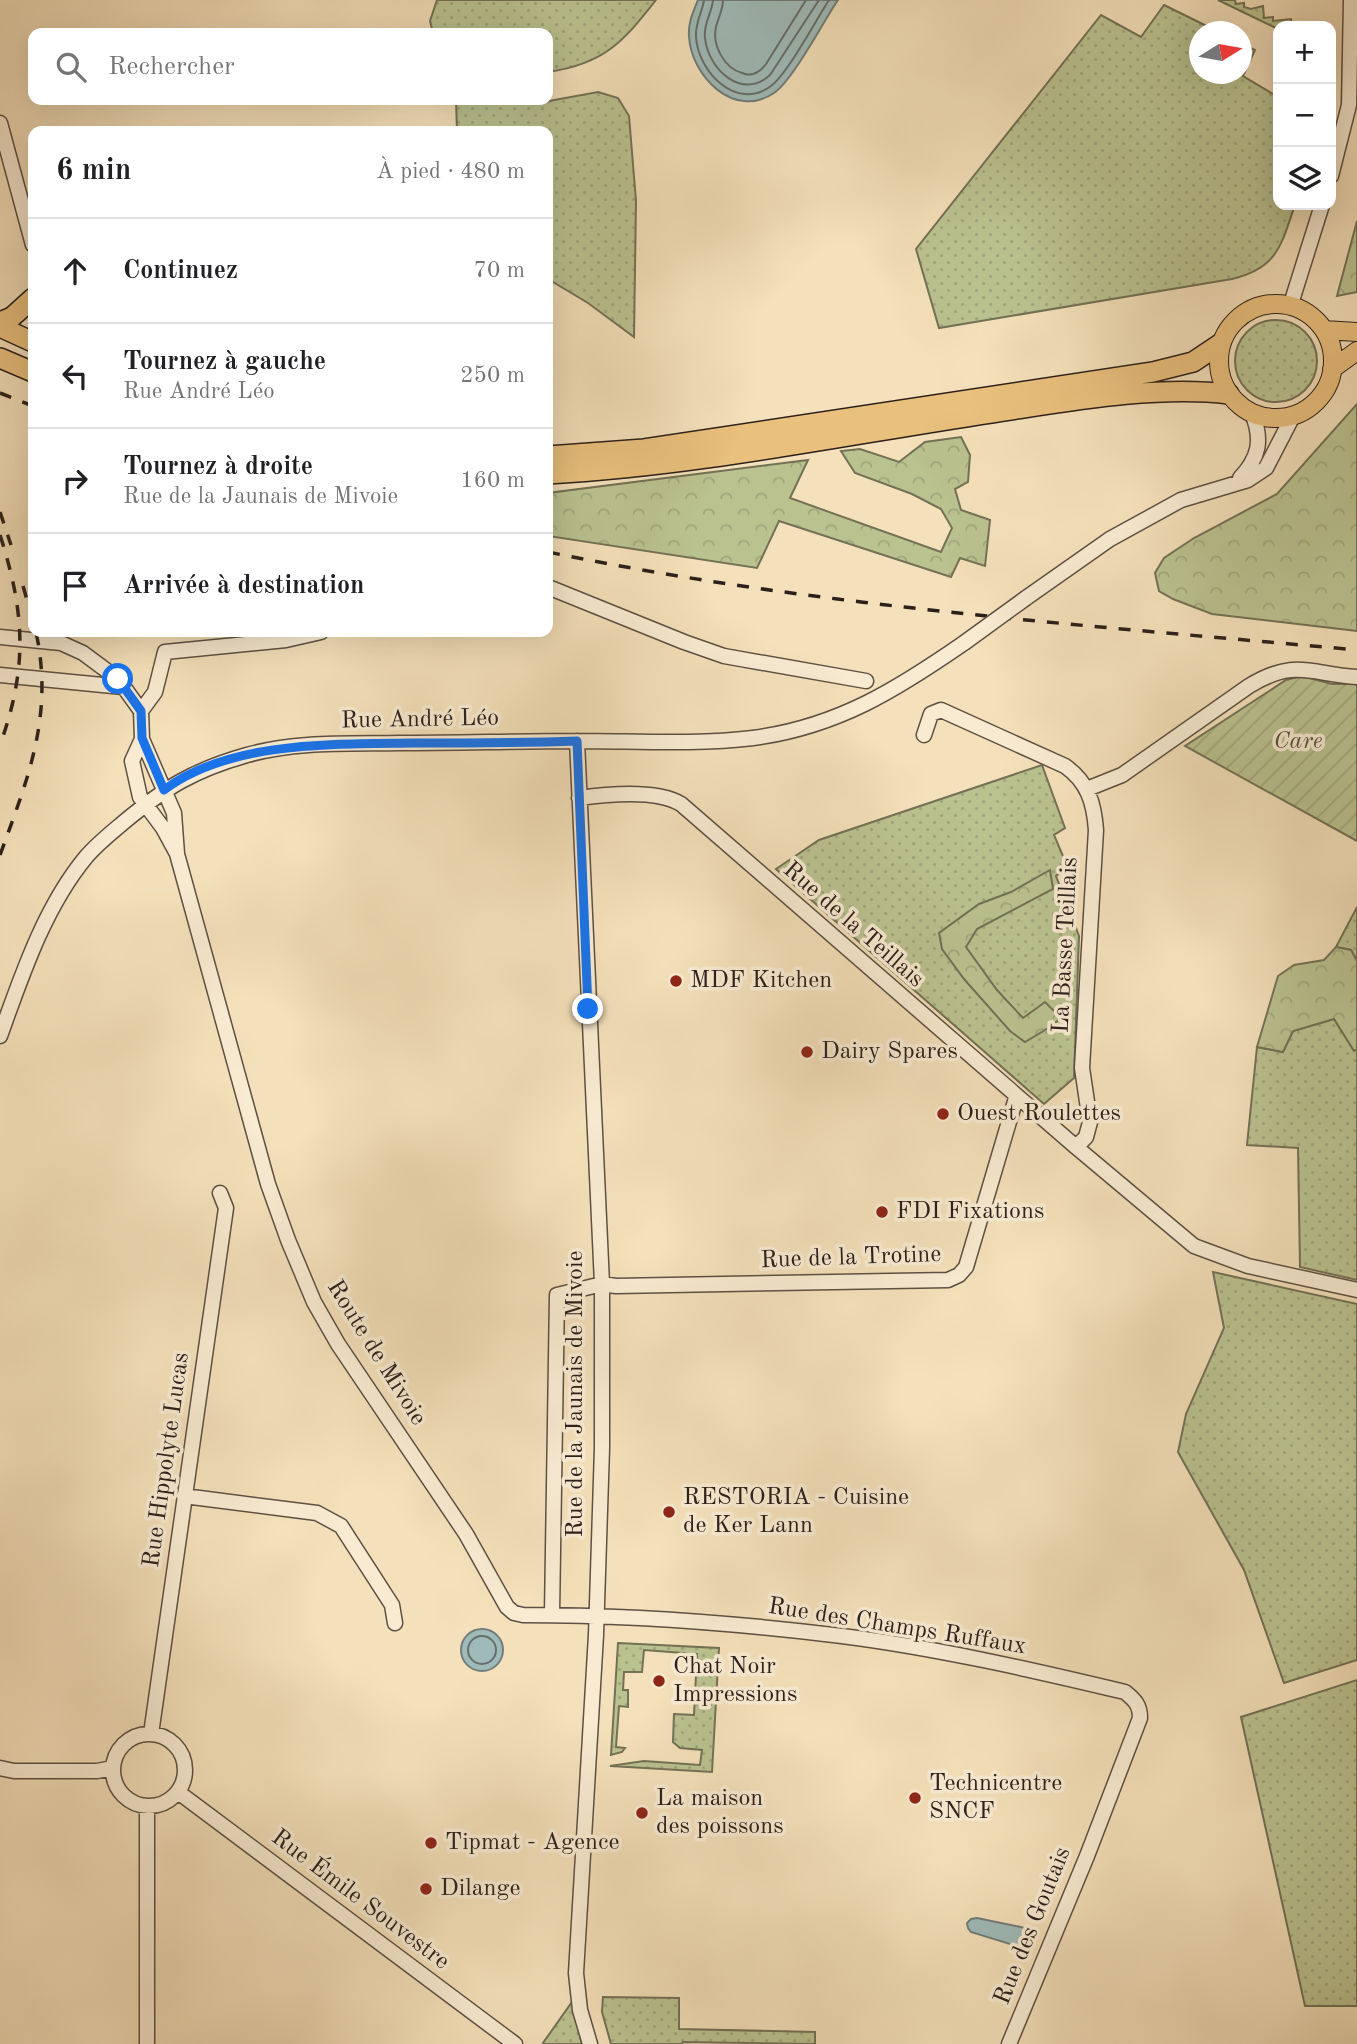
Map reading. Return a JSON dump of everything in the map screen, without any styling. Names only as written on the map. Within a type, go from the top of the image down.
[{"type":"highway","points":[[28,303],[0,325],[28,339]]},
{"type":"highway","points":[[553,456],[644,449],[1153,372],[1193,362],[1220,344]]},
{"type":"highway","points":[[0,348],[12,353],[28,354]]},
{"type":"highway","points":[[0,358],[28,370]]},
{"type":"highway","points":[[553,474],[647,466],[1098,398],[1190,392],[1229,394]]},
{"type":"main road","points":[[1272,305],[1290,307],[1312,317],[1324,330],[1332,354],[1332,369],[1321,398],[1306,410],[1279,418],[1252,413],[1229,394],[1219,369],[1220,344],[1237,318],[1254,308],[1272,305]]},
{"type":"main road","points":[[1324,330],[1357,332]]},
{"type":"main road","points":[[1332,369],[1357,351]]},
{"type":"street","points":[[1336,158],[1354,96],[1351,0]]},
{"type":"street","points":[[0,123],[5,160],[28,230]]},
{"type":"street","points":[[1290,307],[1320,210]]},
{"type":"street","points":[[1235,483],[1253,464],[1256,456],[1259,435],[1252,413]]},
{"type":"street","points":[[1235,483],[1248,480],[1266,468],[1277,452],[1294,414]]},
{"type":"street","name":"Rue André Léo","points":[[0,1036],[43,928],[73,876],[88,856],[164,790],[202,770],[250,754],[312,744],[708,742],[791,730],[874,701],[964,643],[1110,539],[1181,500],[1235,483]]},
{"type":"street","points":[[553,589],[724,656],[866,681]]},
{"type":"street","points":[[0,637],[61,643],[75,648],[107,670],[141,711],[142,738]]},
{"type":"street","points":[[141,711],[155,692],[165,652],[299,637]]},
{"type":"street","points":[[924,735],[931,714],[941,710],[1065,766],[1078,776],[1087,789],[1122,775],[1249,685],[1271,674],[1294,668],[1357,677]]},
{"type":"street","points":[[0,675],[123,687]]},
{"type":"street","name":"Route de Mivoie","points":[[142,738],[174,813],[177,854],[268,1184],[314,1302],[338,1344],[466,1534],[507,1607],[514,1613],[523,1615],[597,1616]]},
{"type":"street","name":"Route de Mivoie","points":[[142,738],[132,761],[136,785],[145,805],[163,828],[177,854]]},
{"type":"street","name":"Rue de la Jaunais de Mivoie","points":[[577,741],[602,1284],[602,1448],[597,1616],[576,1973],[580,2010],[590,2044]]},
{"type":"street","name":"La Basse Teillais","points":[[1076,1147],[1086,1138],[1090,1122],[1082,1068],[1096,830],[1093,805],[1087,789]]},
{"type":"street","name":"Rue de la Teillais","points":[[579,798],[655,795],[669,797],[681,804],[1016,1098],[1076,1147]]},
{"type":"street","name":"Rue de la Trotine","points":[[552,1614],[557,1295],[602,1284],[616,1286],[948,1280],[959,1275],[966,1267],[1016,1098]]},
{"type":"street","points":[[1076,1147],[1194,1246],[1248,1266],[1357,1290]]},
{"type":"street","name":"Rue Hippolyte Lucas","points":[[151,1734],[226,1208],[220,1193]]},
{"type":"street","points":[[184,1496],[317,1513],[341,1526],[393,1605],[395,1623]]},
{"type":"street","name":"Rue des Champs Ruffaux","points":[[597,1616],[714,1623],[885,1643],[1036,1671],[1125,1692],[1140,1707]]},
{"type":"street","name":"Rue des Goutais","points":[[1009,2044],[1087,1856],[1140,1718],[1140,1707]]},
{"type":"street","points":[[151,1734],[164,1737],[174,1744],[182,1755],[185,1768],[184,1781],[178,1792],[168,1801],[146,1806],[130,1801],[121,1792],[115,1781],[113,1768],[125,1743],[137,1736],[151,1734]]},
{"type":"street","points":[[0,1769],[13,1772],[97,1771],[113,1768]]},
{"type":"street","name":"Rue Émile Souvestre","points":[[178,1792],[515,2044]]},
{"type":"street","points":[[146,1806],[148,2044]]},
{"type":"green space","points":[[437,0],[656,0],[611,49],[584,63],[553,71],[553,28],[432,28],[430,21]]},
{"type":"green space","points":[[1218,0],[1235,0],[1236,4],[1244,3],[1244,7],[1251,9],[1263,6],[1264,18],[1273,17],[1273,27]]},
{"type":"green space","points":[[1164,5],[1197,21],[1189,21],[1189,84],[1252,84],[1252,81],[1273,94],[1273,210],[1293,210],[1276,253],[1259,268],[1232,279],[939,328],[916,249],[1101,15],[1141,37]]},
{"type":"green space","points":[[598,92],[618,98],[629,116],[636,201],[634,337],[588,303],[553,282],[553,126],[457,126],[456,105],[553,105],[553,100]]},
{"type":"green space","points":[[1357,221],[1357,292],[1337,296]]},
{"type":"green space","points":[[1276,320],[1292,323],[1305,332],[1314,345],[1317,361],[1314,377],[1305,390],[1292,399],[1276,402],[1260,399],[1247,390],[1238,377],[1235,361],[1238,345],[1247,332],[1260,323]]},
{"type":"green space","points":[[1357,404],[1357,631],[1212,614],[1159,591],[1155,573],[1164,558],[1194,538],[1277,494]]},
{"type":"green space","points":[[961,437],[970,455],[968,482],[955,489],[961,510],[990,520],[985,566],[960,558],[951,577],[779,521],[757,568],[553,537],[553,492],[808,460],[790,498],[941,552],[952,528],[941,509],[912,494],[855,473],[841,451],[860,449],[899,462],[925,442]]},
{"type":"green space","name":"Care","points":[[1302,676],[1332,684],[1357,684],[1357,841],[1185,746],[1286,680]]},
{"type":"green space","points":[[1042,765],[1065,828],[1054,835],[1068,868],[1056,876],[1079,936],[1074,1078],[1044,1104],[776,869],[819,840]]},
{"type":"green space","points":[[1050,870],[1053,889],[977,929],[966,947],[997,990],[1023,1018],[1045,1002],[1061,1018],[1025,1042],[1010,1031],[964,979],[942,949],[939,933],[979,904],[1011,892]]},
{"type":"green space","points":[[1357,907],[1357,961],[1351,950],[1336,947]]},
{"type":"green space","points":[[1336,947],[1351,950],[1357,961],[1357,1049],[1354,1051],[1334,1019],[1293,1031],[1283,1052],[1257,1047],[1278,976],[1294,965],[1324,960]]},
{"type":"green space","points":[[1334,1019],[1354,1050],[1357,1049],[1357,1280],[1300,1267],[1298,1148],[1247,1145],[1257,1047],[1283,1052],[1293,1031]]},
{"type":"green space","points":[[1213,1272],[1357,1304],[1357,1660],[1284,1683],[1244,1570],[1178,1452],[1186,1414],[1224,1328]]},
{"type":"green space","points":[[618,1643],[719,1648],[712,1772],[610,1766],[644,1761],[700,1765],[702,1750],[680,1748],[673,1742],[674,1714],[694,1715],[697,1654],[644,1650],[642,1672],[624,1672],[623,1690],[628,1690],[628,1707],[619,1706],[616,1747],[625,1748],[622,1752],[611,1755]]},
{"type":"green space","points":[[1357,1680],[1357,2006],[1305,2006],[1241,1717]]},
{"type":"green space","points":[[603,1997],[679,1998],[679,2029],[815,2032],[815,2044],[611,2044],[602,2012]]},
{"type":"green space","points":[[572,2002],[582,2044],[544,2044],[543,2043]]},
{"type":"water","points":[[698,0],[838,0],[799,64],[782,86],[759,100],[744,101],[717,90],[698,66],[689,31]]},
{"type":"water","points":[[482,1629],[497,1635],[503,1650],[497,1665],[482,1671],[467,1665],[461,1650],[467,1635]]},
{"type":"water","points":[[977,1918],[1030,1929],[1033,1933],[1032,1943],[1023,1948],[971,1932],[967,1923]]},
{"type":"railway","points":[[0,393],[28,404]]},
{"type":"railway","points":[[0,512],[11,545]]},
{"type":"railway","points":[[0,535],[14,590],[20,640],[15,690],[0,745]]},
{"type":"railway","points":[[553,553],[648,571],[850,601],[1052,623],[1357,650]]},
{"type":"railway","points":[[23,586],[28,604]]},
{"type":"railway","points":[[0,855],[28,773],[40,719],[41,663],[37,637]]},
{"type":"place","name":"MDF Kitchen","points":[[676,981]]},
{"type":"place","name":"Dairy Spares","points":[[807,1052]]},
{"type":"place","name":"Ouest Roulettes","points":[[943,1114]]},
{"type":"place","name":"FDI Fixations","points":[[882,1212]]},
{"type":"place","name":"RESTORIA - Cuisine de Ker Lann","points":[[669,1512]]},
{"type":"place","name":"Chat Noir Impressions","points":[[659,1681]]},
{"type":"place","name":"Technicentre SNCF","points":[[915,1798]]},
{"type":"place","name":"La maison des poissons","points":[[642,1813]]},
{"type":"place","name":"Tipmat - Agence","points":[[431,1843]]},
{"type":"place","name":"Dilange","points":[[426,1889]]},
{"type":"route","points":[[118,679],[141,711],[142,738],[164,790],[202,770],[250,754],[312,744],[577,741],[588,1009]]}]
